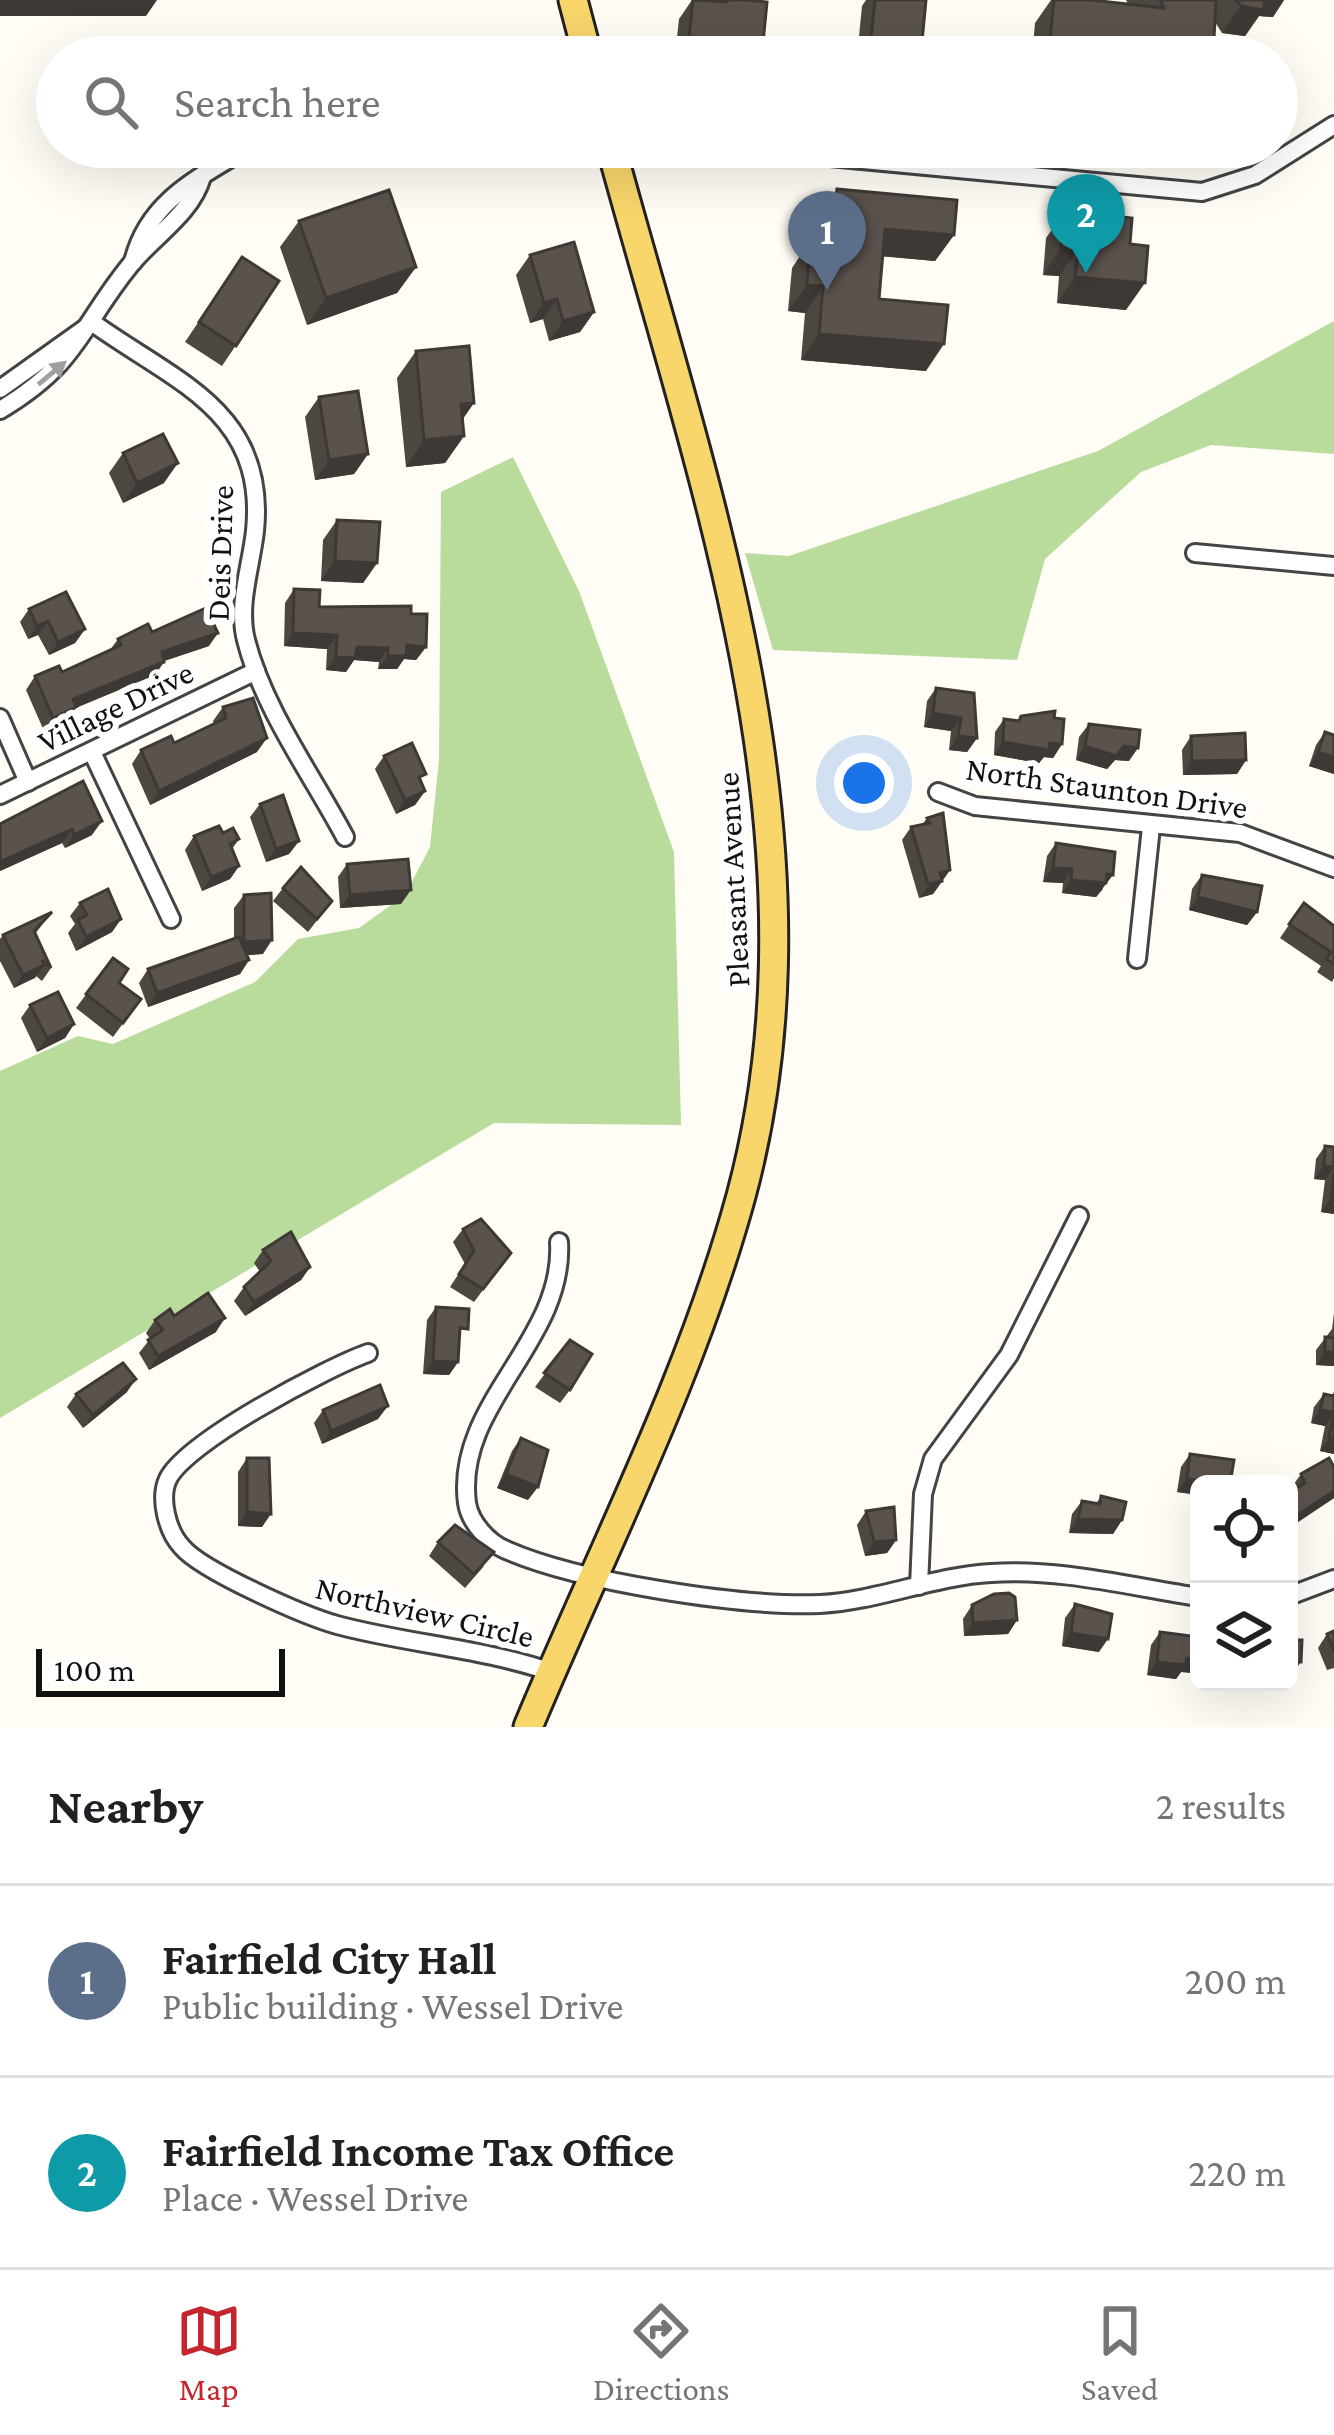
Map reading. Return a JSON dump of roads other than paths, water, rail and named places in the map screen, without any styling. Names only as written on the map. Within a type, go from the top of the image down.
[{"type":"main road","points":[[573,0],[583,36]]},
{"type":"main road","name":"Pleasant Avenue","points":[[528,1727],[690,1343],[741,1196],[765,1083],[776,954],[771,827],[750,689],[616,168]]},
{"type":"street","points":[[1298,148],[1334,125]]},
{"type":"street","points":[[0,410],[69,358],[133,262],[139,236],[180,185],[217,168]]},
{"type":"street","points":[[947,168],[1202,192],[1266,168]]},
{"type":"street","points":[[0,389],[53,346],[93,323]]},
{"type":"street","name":"Deis Drive","points":[[93,323],[202,393],[231,426],[251,465],[256,512],[243,606],[256,671],[345,837]]},
{"type":"street","points":[[1196,553],[1334,566]]},
{"type":"street","name":"Village Drive","points":[[0,796],[256,671]]},
{"type":"street","points":[[0,718],[28,782]]},
{"type":"street","points":[[92,752],[171,919]]},
{"type":"street","name":"North Staunton Drive","points":[[938,792],[975,806],[1240,833],[1334,868]]},
{"type":"street","points":[[1137,959],[1150,827]]},
{"type":"street","points":[[919,1586],[923,1494],[933,1459],[1009,1355],[1079,1216]]},
{"type":"street","points":[[559,1242],[558,1277],[547,1318],[480,1427],[467,1505],[481,1532],[504,1550],[593,1575],[732,1598],[821,1604],[990,1573],[1061,1576],[1190,1597]]},
{"type":"street","name":"Northview Circle","points":[[368,1353],[260,1409],[181,1461],[166,1482],[165,1514],[182,1549],[290,1609],[339,1625],[506,1656],[551,1672]]},
{"type":"street","points":[[1298,1592],[1334,1579]]},
{"type":"place","name":"Fairfield Income Tax Office","points":[[1086,273]]},
{"type":"place","name":"Fairfield City Hall","points":[[827,290]]}]
